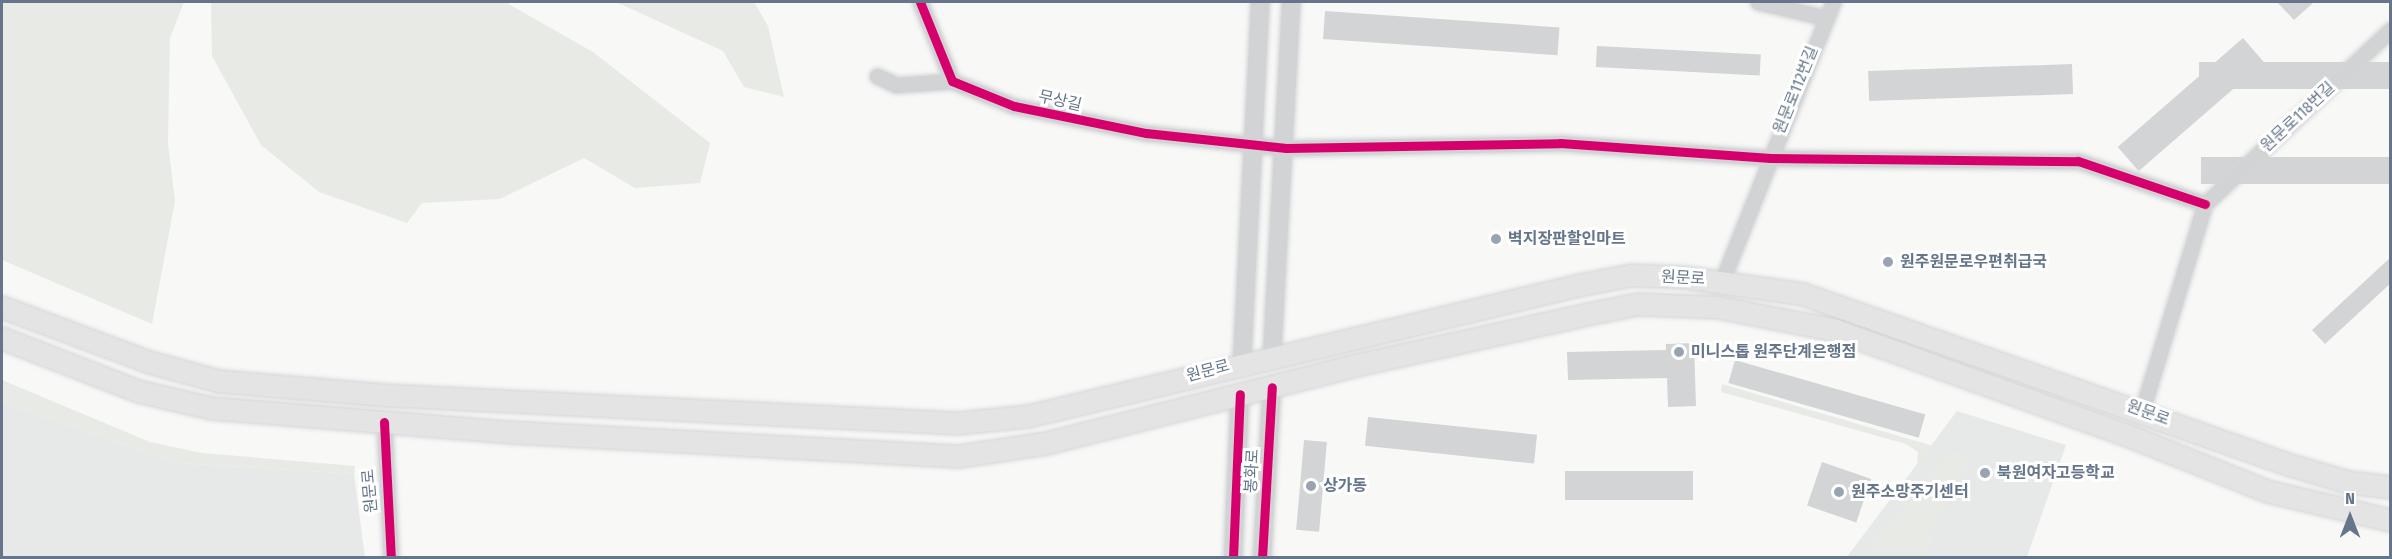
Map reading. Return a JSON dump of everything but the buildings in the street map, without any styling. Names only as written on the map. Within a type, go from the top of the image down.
[{"type":"main road","name":"원문로","points":[[2,307],[149,362],[219,381],[385,395],[993,422],[1242,362],[1631,275],[1722,280],[1803,294],[2142,411],[2287,464],[2348,482],[2391,487]]},
{"type":"main road","points":[[1717,307],[1722,280]]},
{"type":"main road","points":[[2,295],[149,362]]},
{"type":"main road","name":"원문로","points":[[2,338],[138,391],[211,408],[384,422],[959,456],[1046,443],[1240,394],[1637,304],[1717,307],[1835,330],[2132,437],[2266,491],[2391,520]]},
{"type":"main road","points":[[1272,356],[1272,387]]},
{"type":"main road","name":"봉화로","points":[[1240,394],[1242,362]]},
{"type":"main road","points":[[384,422],[385,395]]},
{"type":"main road","points":[[2132,437],[2142,411]]},
{"type":"street","points":[[877,76],[896,85],[952,81],[920,2]]},
{"type":"street","name":"봉화로","points":[[1242,362],[1260,2]]},
{"type":"street","points":[[1272,356],[1286,148],[1291,2]]},
{"type":"street","points":[[1758,2],[1827,18]]},
{"type":"street","name":"원문로112번길","points":[[1722,280],[1833,2]]},
{"type":"street","name":"원문로118번길","points":[[2205,204],[2391,30]]},
{"type":"street","name":"무상길","points":[[952,81],[1014,106],[1089,123],[1251,147],[1560,143],[1770,158],[2078,161],[2205,204]]},
{"type":"street","points":[[2142,411],[2205,204]]},
{"type":"street","name":"봉화로","points":[[1262,558],[1272,387]]},
{"type":"street","name":"봉화로","points":[[1233,558],[1240,394]]},
{"type":"street","name":"원문로","points":[[384,422],[391,558]]},
{"type":"shaded area","points":[[2,2],[184,2],[170,38],[168,143],[175,201],[152,324],[2,260]]},
{"type":"shaded area","points":[[211,2],[505,2],[593,52],[710,143],[700,183],[635,188],[584,158],[500,199],[422,203],[407,223],[319,192],[261,145],[212,56]]},
{"type":"shaded area","points":[[616,2],[754,2],[768,26],[784,97],[744,87],[723,51]]},
{"type":"shaded area","points":[[2,380],[150,442],[202,453],[355,466],[354,474],[177,463],[2,402]]},
{"type":"shaded area","points":[[1722,384],[1933,446],[1917,467],[1918,452],[1906,444],[1721,392]]},
{"type":"shaded area","points":[[2,402],[177,463],[354,474],[365,557],[2,558]]},
{"type":"shaded area","name":"북원여자고등학교","points":[[1957,411],[2066,445],[2027,557],[1846,558]]},
{"type":"shaded area","points":[[1959,453],[1970,461],[1954,487],[1953,500],[1938,514],[1929,532],[1934,539],[1924,557],[1861,557],[1947,454]]},
{"type":"cycle path","points":[[920,2],[952,81],[1014,106],[1146,133],[1286,148],[1560,143],[1770,158],[2078,161],[2205,204]]},
{"type":"cycle path","points":[[1262,558],[1272,387]]},
{"type":"cycle path","points":[[1233,558],[1240,394]]},
{"type":"cycle path","points":[[384,422],[391,558]]},
{"type":"place","name":"벽지장판할인마트","points":[[1496,239]]},
{"type":"place","name":"원주원문로우편취급국","points":[[1888,262]]},
{"type":"place","name":"미니스톱 원주단계은행점","points":[[1679,352]]},
{"type":"place","name":"북원여자고등학교","points":[[1985,473]]},
{"type":"place","name":"상가동","points":[[1311,486]]},
{"type":"place","name":"원주소망주기센터","points":[[1839,492]]}]
